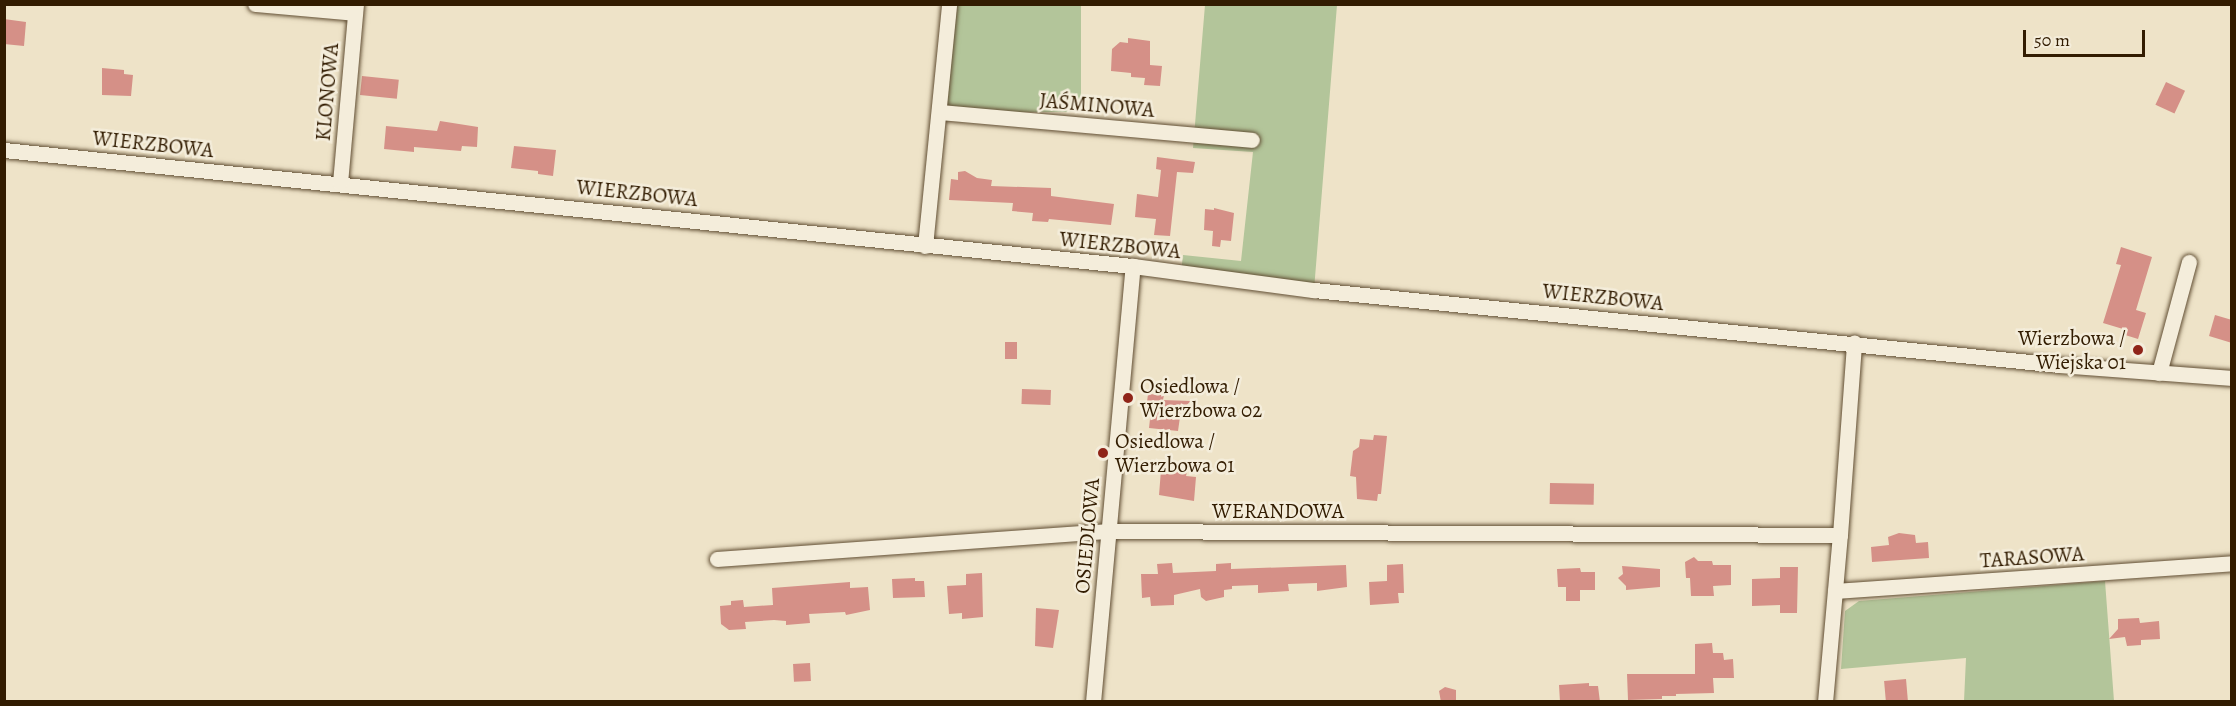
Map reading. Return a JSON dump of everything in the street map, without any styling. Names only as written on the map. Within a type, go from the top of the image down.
[{"type":"street","points":[[255,4],[356,9]]},
{"type":"street","points":[[925,246],[949,4]]},
{"type":"street","name":"KLONOWA","points":[[340,183],[356,9]]},
{"type":"street","name":"JAŚMINOWA","points":[[939,112],[1252,140]]},
{"type":"street","name":"WIERZBOWA","points":[[4,150],[1133,266],[1314,290],[2159,373],[2232,378]]},
{"type":"street","points":[[2159,373],[2189,262]]},
{"type":"street","name":"OSIEDLOWA","points":[[1093,702],[1133,266]]},
{"type":"street","points":[[1824,702],[1840,535],[1854,343]]},
{"type":"street","name":"WERANDOWA","points":[[717,559],[1108,531],[1840,535]]},
{"type":"street","name":"TARASOWA","points":[[1835,591],[2232,563]]},
{"type":"green space","points":[[945,5],[1081,5],[1081,112],[945,112]]},
{"type":"green space","points":[[1205,5],[1337,5],[1314,290],[1181,273],[1183,255],[1241,261],[1253,152],[1193,148]]},
{"type":"green space","points":[[2105,581],[2114,701],[1964,701],[1966,658],[1841,669],[1845,611],[1859,601]]},
{"type":"building","points":[[4,19],[26,22],[24,46],[4,44]]},
{"type":"building","points":[[1128,38],[1150,41],[1150,65],[1162,66],[1160,86],[1144,85],[1145,78],[1131,77],[1131,73],[1111,71],[1112,49],[1120,42],[1128,43]]},
{"type":"building","points":[[102,68],[124,70],[124,74],[133,75],[131,96],[102,95]]},
{"type":"building","points":[[362,76],[399,80],[397,99],[360,95]]},
{"type":"building","points":[[2166,82],[2185,91],[2174,114],[2155,105]]},
{"type":"building","points":[[440,121],[478,127],[477,147],[462,146],[461,151],[414,147],[414,152],[384,149],[386,126],[437,131]]},
{"type":"building","points":[[514,146],[556,150],[553,176],[538,174],[538,171],[511,168]]},
{"type":"building","points":[[1157,157],[1195,162],[1193,173],[1177,172],[1170,236],[1154,235],[1156,219],[1135,217],[1137,194],[1158,197],[1161,170],[1156,169]]},
{"type":"building","points":[[965,171],[977,178],[992,180],[991,186],[1051,188],[1051,196],[1114,204],[1111,225],[1049,219],[1048,222],[1032,221],[1033,213],[1012,211],[1013,203],[949,200],[951,179],[958,180],[958,172]]},
{"type":"building","points":[[1214,208],[1234,213],[1231,241],[1221,240],[1220,247],[1212,246],[1213,231],[1204,230],[1205,209],[1214,210]]},
{"type":"building","points":[[2121,247],[2152,257],[2136,310],[2146,313],[2138,339],[2122,334],[2123,329],[2103,323],[2121,265],[2116,264]]},
{"type":"building","points":[[2215,315],[2232,320],[2232,343],[2209,336]]},
{"type":"building","points":[[1005,342],[1017,342],[1017,359],[1005,359]]},
{"type":"building","points":[[1022,389],[1051,390],[1050,405],[1021,404]]},
{"type":"building","points":[[1148,394],[1164,395],[1163,400],[1191,401],[1181,410],[1178,431],[1149,428],[1151,410],[1146,410]]},
{"type":"building","points":[[1374,435],[1387,436],[1381,494],[1378,494],[1377,501],[1357,499],[1356,477],[1350,476],[1353,451],[1359,447],[1360,439],[1373,440]]},
{"type":"building","points":[[1161,470],[1187,472],[1186,476],[1196,477],[1194,501],[1159,495]]},
{"type":"building","points":[[1550,483],[1594,484],[1594,505],[1550,504]]},
{"type":"building","points":[[1899,533],[1915,535],[1916,543],[1928,542],[1929,558],[1872,562],[1871,547],[1889,545],[1888,537]]},
{"type":"building","points":[[1694,557],[1698,561],[1712,561],[1713,565],[1731,565],[1731,585],[1713,586],[1714,596],[1691,596],[1690,578],[1686,578],[1685,562]]},
{"type":"building","points":[[1172,563],[1173,573],[1216,571],[1216,564],[1231,563],[1231,569],[1346,565],[1347,587],[1317,591],[1317,583],[1288,584],[1289,591],[1258,593],[1258,585],[1232,586],[1232,589],[1224,590],[1224,597],[1206,601],[1201,597],[1200,589],[1174,595],[1174,605],[1151,606],[1150,597],[1142,598],[1141,574],[1158,574],[1157,564]]},
{"type":"building","points":[[1403,564],[1404,593],[1398,593],[1399,603],[1370,605],[1369,582],[1387,581],[1387,565]]},
{"type":"building","points":[[1622,566],[1660,569],[1660,587],[1626,590],[1626,586],[1618,578],[1623,574]]},
{"type":"building","points":[[1780,567],[1798,567],[1797,613],[1780,613],[1780,605],[1752,606],[1752,579],[1780,578]]},
{"type":"building","points":[[1580,568],[1581,572],[1595,572],[1595,590],[1580,590],[1580,601],[1566,601],[1566,587],[1558,587],[1557,569]]},
{"type":"building","points":[[982,573],[983,617],[962,619],[962,613],[949,614],[947,586],[966,585],[966,574]]},
{"type":"building","points":[[915,578],[915,581],[924,581],[925,597],[893,598],[892,579]]},
{"type":"building","points":[[850,582],[850,588],[868,587],[870,610],[846,615],[845,612],[809,614],[810,623],[786,625],[786,621],[774,620],[745,622],[746,629],[729,630],[721,624],[720,606],[731,605],[731,601],[743,600],[744,607],[773,605],[772,588]]},
{"type":"building","points":[[1036,608],[1059,610],[1053,648],[1035,646]]},
{"type":"building","points":[[2139,618],[2140,623],[2159,621],[2160,639],[2141,640],[2141,645],[2127,646],[2125,637],[2109,639],[2118,629],[2118,619]]},
{"type":"building","points":[[1712,643],[1713,653],[1723,653],[1724,660],[1733,659],[1734,678],[1713,678],[1714,693],[1676,694],[1676,696],[1662,696],[1662,699],[1628,700],[1627,674],[1695,674],[1695,644]]},
{"type":"building","points":[[810,663],[811,681],[794,682],[793,664]]},
{"type":"building","points":[[1906,679],[1908,702],[1886,702],[1884,681]]},
{"type":"building","points":[[1589,683],[1589,686],[1598,686],[1600,702],[1560,702],[1559,685]]},
{"type":"building","points":[[1445,687],[1456,690],[1456,702],[1441,702],[1439,691]]},
{"type":"place","name":"Wierzbowa / Wiejska 01","points":[[2138,350]]},
{"type":"place","name":"Osiedlowa / Wierzbowa 02","points":[[1128,398]]},
{"type":"place","name":"Osiedlowa / Wierzbowa 01","points":[[1103,453]]}]
